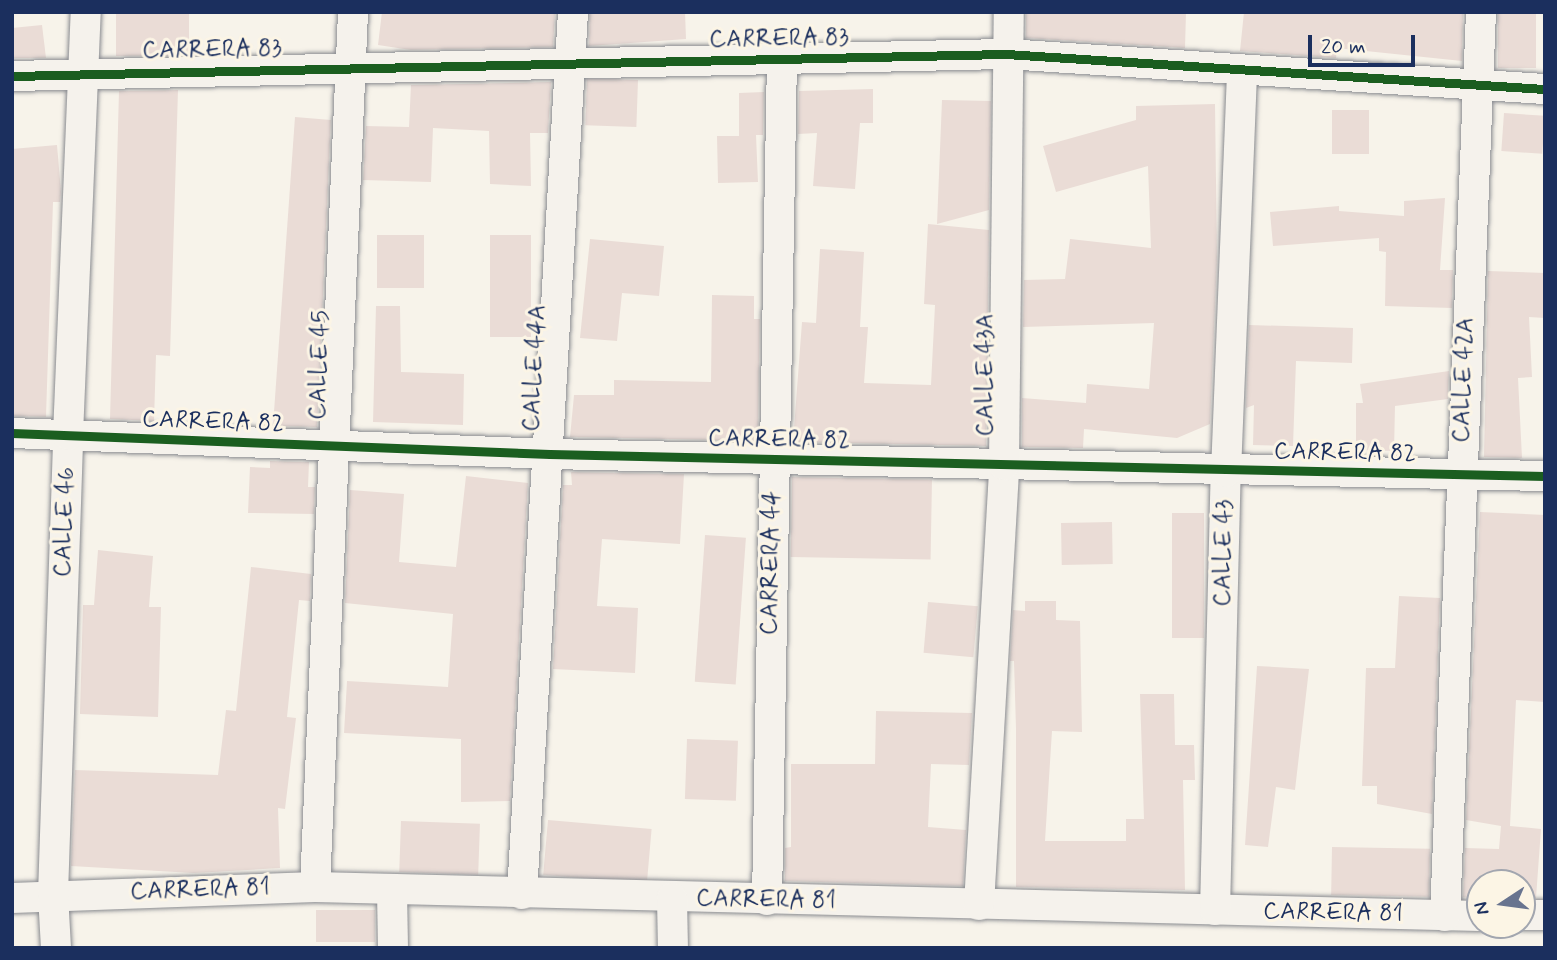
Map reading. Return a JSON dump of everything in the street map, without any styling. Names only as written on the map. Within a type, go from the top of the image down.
[{"type":"street","name":"CALLE 46","points":[[56,948],[53,895],[68,435],[86,12]]},
{"type":"street","name":"CALLE 45","points":[[315,887],[337,446],[353,12]]},
{"type":"street","name":"CALLE 44A","points":[[522,894],[550,454],[572,12]]},
{"type":"street","name":"CALLE 43A","points":[[979,905],[1004,465],[1006,54],[1009,12]]},
{"type":"street","name":"CALLE 42A","points":[[1445,916],[1475,86],[1481,12]]},
{"type":"street","name":"CARRERA 83","points":[[12,76],[349,66],[1006,54],[1545,89]]},
{"type":"street","name":"CARRERA 44","points":[[767,900],[782,58]]},
{"type":"street","name":"CALLE 43","points":[[1215,910],[1226,472],[1242,70]]},
{"type":"street","name":"CARRERA 82","points":[[12,433],[550,454],[1226,472],[1545,476]]},
{"type":"street","name":"CARRERA 81","points":[[12,898],[315,887],[1466,916]]},
{"type":"street","points":[[392,891],[393,948]]},
{"type":"street","points":[[672,898],[673,948]]},
{"type":"building","points":[[116,12],[189,12],[189,56],[116,56]]},
{"type":"building","points":[[382,12],[555,12],[553,47],[411,50],[378,45]]},
{"type":"building","points":[[590,12],[685,12],[686,39],[589,46]]},
{"type":"building","points":[[1026,12],[1186,12],[1185,48],[1026,38]]},
{"type":"building","points":[[1244,12],[1463,12],[1462,61],[1337,48],[1336,58],[1240,51]]},
{"type":"building","points":[[1498,12],[1536,12],[1536,68],[1498,68]]},
{"type":"building","points":[[42,25],[46,58],[12,58],[12,28]]},
{"type":"building","points":[[587,78],[638,80],[636,127],[585,125]]},
{"type":"building","points":[[551,82],[548,133],[530,133],[531,186],[490,184],[489,131],[433,128],[431,182],[363,180],[366,126],[409,127],[411,85]]},
{"type":"building","points":[[873,89],[873,123],[860,123],[855,189],[813,186],[817,133],[798,134],[799,91]]},
{"type":"building","points":[[178,90],[170,356],[156,355],[154,421],[110,419],[119,91]]},
{"type":"building","points":[[764,92],[763,135],[756,135],[758,182],[718,183],[717,136],[739,136],[739,93]]},
{"type":"building","points":[[942,100],[991,101],[989,210],[937,224]]},
{"type":"building","points":[[1215,104],[1217,258],[1210,424],[1177,438],[1084,429],[1083,448],[1022,447],[1022,398],[1086,403],[1087,384],[1149,389],[1154,323],[1023,327],[1024,280],[1065,279],[1070,239],[1151,248],[1148,166],[1056,192],[1043,146],[1136,120],[1136,106]]},
{"type":"building","points":[[1332,110],[1369,110],[1369,154],[1332,154]]},
{"type":"building","points":[[1504,113],[1545,116],[1542,154],[1501,151]]},
{"type":"building","points":[[295,117],[331,120],[317,427],[273,426]]},
{"type":"building","points":[[57,145],[61,192],[60,202],[53,202],[46,417],[12,416],[12,149]]},
{"type":"building","points":[[1445,198],[1440,270],[1453,270],[1452,308],[1385,306],[1386,252],[1379,251],[1379,238],[1273,246],[1270,212],[1339,206],[1339,211],[1404,216],[1404,201]]},
{"type":"building","points":[[928,224],[989,230],[986,446],[793,442],[802,322],[816,323],[820,249],[864,252],[860,327],[868,327],[864,383],[931,385],[935,305],[924,304]]},
{"type":"building","points":[[377,235],[424,235],[424,288],[377,288]]},
{"type":"building","points":[[490,235],[531,235],[531,337],[490,337]]},
{"type":"building","points":[[590,239],[664,246],[659,296],[622,293],[617,341],[580,338]]},
{"type":"building","points":[[1488,271],[1545,273],[1545,318],[1529,317],[1532,377],[1518,378],[1522,458],[1484,457]]},
{"type":"building","points":[[712,295],[754,296],[754,319],[760,319],[758,441],[570,437],[574,395],[614,395],[614,380],[711,382]]},
{"type":"building","points":[[376,306],[400,306],[401,372],[464,374],[463,425],[373,422]]},
{"type":"building","points":[[1249,325],[1353,328],[1352,363],[1296,361],[1293,446],[1253,445],[1254,405],[1246,408]]},
{"type":"building","points":[[1449,371],[1448,399],[1395,406],[1394,451],[1356,450],[1356,403],[1363,403],[1360,384]]},
{"type":"building","points":[[270,461],[309,462],[308,487],[315,487],[314,514],[248,513],[250,467],[270,468]]},
{"type":"building","points":[[571,472],[684,474],[680,544],[602,539],[597,606],[638,608],[635,673],[553,669],[563,485],[572,485]]},
{"type":"building","points":[[466,476],[528,483],[510,801],[461,802],[461,739],[344,733],[347,681],[448,687],[453,614],[345,603],[350,490],[404,494],[399,562],[456,567]]},
{"type":"building","points":[[792,477],[932,479],[931,559],[791,557]]},
{"type":"building","points":[[1480,512],[1545,515],[1545,702],[1516,700],[1510,826],[1541,829],[1536,898],[1536,869],[1466,869],[1466,897],[1463,897],[1465,848],[1499,849],[1501,826],[1466,820]]},
{"type":"building","points":[[1172,513],[1204,513],[1204,638],[1172,638]]},
{"type":"building","points":[[1112,522],[1113,564],[1062,565],[1061,523]]},
{"type":"building","points":[[705,535],[746,538],[736,685],[695,682]]},
{"type":"building","points":[[98,550],[153,556],[149,607],[161,607],[158,717],[80,714],[83,605],[94,605]]},
{"type":"building","points":[[251,567],[311,574],[310,601],[299,600],[287,717],[296,718],[285,809],[278,808],[280,868],[194,873],[71,866],[75,770],[218,775],[226,710],[236,711]]},
{"type":"building","points":[[1399,596],[1440,598],[1432,814],[1377,804],[1377,786],[1362,786],[1366,668],[1395,668]]},
{"type":"building","points":[[1025,601],[1056,601],[1056,620],[1080,621],[1082,732],[1052,731],[1045,841],[1126,841],[1126,819],[1144,819],[1140,694],[1174,694],[1175,745],[1194,745],[1195,780],[1183,780],[1185,890],[1016,887],[1016,729],[1014,661],[1010,661],[1013,610],[1025,611]]},
{"type":"building","points":[[928,602],[978,606],[973,657],[924,653]]},
{"type":"building","points":[[1257,666],[1309,669],[1295,790],[1276,787],[1268,847],[1245,845]]},
{"type":"building","points":[[876,711],[972,713],[969,765],[931,764],[928,827],[966,830],[963,886],[785,881],[785,848],[791,847],[791,764],[875,764]]},
{"type":"building","points":[[687,739],[738,741],[736,801],[685,799]]},
{"type":"building","points":[[548,820],[652,829],[647,884],[543,875]]},
{"type":"building","points":[[401,821],[480,824],[478,875],[399,872]]},
{"type":"building","points":[[1332,847],[1430,849],[1429,897],[1331,895]]},
{"type":"building","points":[[316,910],[375,910],[375,942],[316,942]]},
{"type":"cycle path","points":[[12,76],[1006,54],[1545,89]]},
{"type":"cycle path","points":[[12,433],[550,454],[1545,476]]}]
